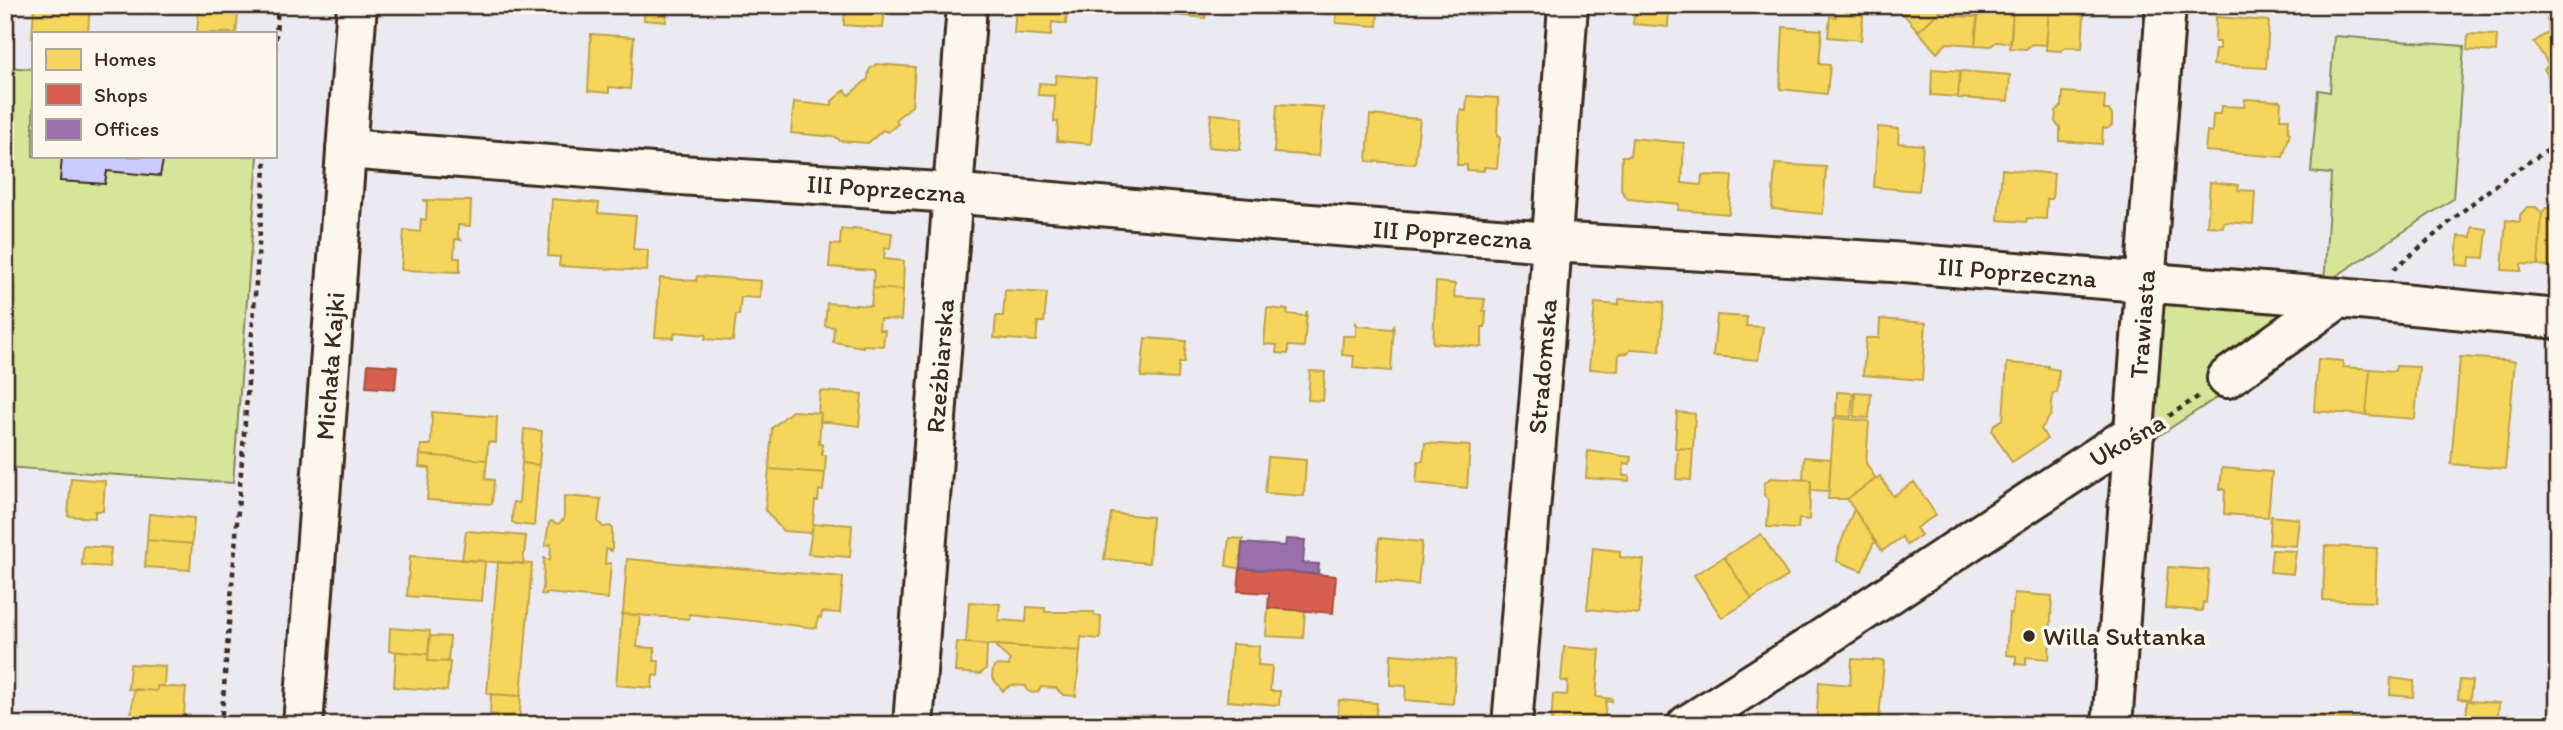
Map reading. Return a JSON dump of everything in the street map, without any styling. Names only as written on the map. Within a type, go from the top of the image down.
[{"type":"street","name":"Michała Kajki","points":[[303,725],[357,5]]},
{"type":"street","name":"Rzeźbiarska","points":[[913,725],[967,5]]},
{"type":"street","name":"Stradomska","points":[[1512,725],[1547,312],[1568,5]]},
{"type":"street","name":"Trawiasta","points":[[2112,725],[2166,5]]},
{"type":"street","name":"III Poprzeczna","points":[[346,149],[953,193],[1551,242],[1891,262],[2339,298],[2558,319]]},
{"type":"street","points":[[2227,379],[2339,298]]},
{"type":"street","name":"Ukośna","points":[[1687,725],[2135,432]]},
{"type":"path","points":[[276,34],[278,5]]},
{"type":"path","points":[[2391,272],[2492,186],[2532,158],[2558,145]]},
{"type":"path","points":[[221,725],[266,158]]},
{"type":"path","name":"Ukośna","points":[[2135,432],[2153,427],[2227,379]]},
{"type":"green space","points":[[2334,36],[2464,46],[2453,199],[2324,284],[2331,174],[2311,172],[2318,90],[2330,92]]},
{"type":"green space","points":[[5,67],[32,69],[32,158],[258,158],[233,483],[5,467]]},
{"type":"green space","points":[[2161,297],[2299,311],[2230,389],[2152,440]]},
{"type":"building: Homes","points":[[34,5],[90,5],[88,32],[32,32]]},
{"type":"building: Homes","points":[[199,5],[239,5],[236,32],[197,32]]},
{"type":"building: Homes","points":[[645,5],[667,5],[666,22],[644,20]]},
{"type":"building: Homes","points":[[845,5],[885,5],[883,28],[844,25]]},
{"type":"building: Homes","points":[[1016,5],[1067,5],[1066,24],[1052,22],[1051,36],[1014,33]]},
{"type":"building: Homes","points":[[1142,5],[1207,5],[1205,18],[1142,12]]},
{"type":"building: Homes","points":[[1629,5],[1669,5],[1668,27],[1633,24],[1635,8],[1629,8]]},
{"type":"building: Homes","points":[[1837,5],[1864,5],[1861,40],[1828,37],[1830,16],[1836,17]]},
{"type":"building: Homes","points":[[1907,5],[1945,7],[1918,31],[1901,11]]},
{"type":"building: Homes","points":[[1978,5],[2013,7],[2011,43],[1975,45]]},
{"type":"building: Homes","points":[[1945,7],[1953,16],[1978,17],[1975,45],[1947,43],[1937,53],[1918,31]]},
{"type":"building: Homes","points":[[2013,7],[2049,9],[2046,45],[2032,44],[2026,49],[2010,48]]},
{"type":"building: Homes","points":[[2049,9],[2084,14],[2082,48],[2046,50]]},
{"type":"building: Homes","points":[[1337,10],[1378,14],[1377,26],[1336,23]]},
{"type":"building: Homes","points":[[2558,12],[2558,80],[2553,83],[2544,69],[2549,65],[2534,42],[2553,29],[2547,20]]},
{"type":"building: Homes","points":[[2216,17],[2269,21],[2266,68],[2213,65],[2215,49],[2220,49],[2220,42],[2215,42]]},
{"type":"building: Homes","points":[[1783,27],[1822,30],[1819,64],[1830,65],[1827,94],[1780,89]]},
{"type":"building: Homes","points":[[591,34],[634,37],[630,89],[609,87],[609,93],[588,91]]},
{"type":"building: Homes","points":[[2468,34],[2497,35],[2496,52],[2467,50]]},
{"type":"building: Homes","points":[[876,64],[915,67],[912,106],[896,119],[898,124],[888,132],[883,130],[868,143],[791,133],[794,102],[832,106],[832,101],[845,90],[849,95],[868,79],[869,70]]},
{"type":"building: Homes","points":[[1932,69],[1960,71],[1958,97],[1931,95]]},
{"type":"building: Homes","points":[[1960,71],[2010,75],[2008,101],[1958,98]]},
{"type":"building: Homes","points":[[1056,75],[1096,78],[1091,144],[1057,141],[1058,122],[1054,122],[1055,96],[1038,95],[1039,83],[1055,84]]},
{"type":"building: Homes","points":[[2063,92],[2105,95],[2104,110],[2109,110],[2112,115],[2112,125],[2107,129],[2103,128],[2102,144],[2060,141],[2060,127],[2055,122],[2056,111],[2062,106]]},
{"type":"building: Homes","points":[[1467,96],[1498,98],[1497,136],[1500,137],[1497,168],[1484,167],[1484,171],[1467,170],[1467,165],[1457,165],[1460,110],[1466,111]]},
{"type":"building: Homes","points":[[2245,99],[2281,101],[2280,119],[2289,119],[2290,133],[2283,157],[2205,151],[2207,131],[2212,132],[2213,114],[2220,114],[2221,106],[2244,107]]},
{"type":"building: Homes","points":[[1277,104],[1323,107],[1319,156],[1274,153]]},
{"type":"building: Homes","points":[[1211,114],[1243,117],[1240,150],[1208,147]]},
{"type":"building: Homes","points":[[1370,115],[1420,119],[1415,164],[1367,161]]},
{"type":"building: Homes","points":[[1878,127],[1899,129],[1898,143],[1923,145],[1919,191],[1874,187]]},
{"type":"building: Homes","points":[[1632,138],[1684,143],[1682,183],[1701,185],[1702,175],[1732,176],[1729,214],[1678,210],[1679,204],[1628,199],[1621,190],[1622,156],[1630,156]]},
{"type":"building: Homes","points":[[1775,164],[1826,167],[1823,214],[1772,209]]},
{"type":"building: Homes","points":[[2002,169],[2054,174],[2052,199],[2047,199],[2046,219],[2027,218],[2026,222],[1998,220]]},
{"type":"building: Homes","points":[[2210,182],[2239,185],[2238,190],[2255,191],[2253,224],[2224,222],[2223,227],[2207,226]]},
{"type":"building: Homes","points":[[552,199],[599,203],[598,213],[636,216],[633,249],[648,250],[647,271],[559,266],[560,257],[548,256]]},
{"type":"building: Homes","points":[[423,200],[471,201],[470,226],[458,225],[458,237],[461,240],[455,239],[454,258],[460,258],[460,272],[401,270],[404,230],[420,232],[421,219],[426,220],[427,202]]},
{"type":"building: Homes","points":[[2527,207],[2536,207],[2542,213],[2538,265],[2521,264],[2521,271],[2502,270],[2506,220],[2520,222],[2520,215]]},
{"type":"building: Homes","points":[[2546,208],[2555,208],[2558,211],[2558,274],[2553,274],[2554,267],[2538,265],[2542,213]]},
{"type":"building: Homes","points":[[2472,227],[2487,229],[2484,258],[2470,257],[2469,266],[2456,265],[2458,236],[2471,237]]},
{"type":"building: Homes","points":[[841,229],[892,233],[890,249],[885,248],[884,259],[904,261],[903,290],[873,288],[874,270],[829,267],[831,244],[840,245]]},
{"type":"building: Homes","points":[[697,276],[761,281],[760,298],[741,297],[733,341],[705,339],[706,335],[675,332],[674,338],[655,337],[660,278],[696,281]]},
{"type":"building: Homes","points":[[1436,282],[1455,284],[1454,297],[1485,299],[1482,347],[1433,343]]},
{"type":"building: Homes","points":[[873,288],[903,290],[901,320],[880,319],[879,330],[885,330],[883,346],[863,347],[833,342],[834,327],[825,326],[827,303],[871,306]]},
{"type":"building: Homes","points":[[1005,290],[1047,293],[1044,322],[1038,322],[1036,341],[994,338],[996,316],[1003,316]]},
{"type":"building: Homes","points":[[1619,299],[1664,302],[1660,351],[1631,349],[1628,353],[1619,354],[1618,371],[1589,369],[1595,303],[1619,305]]},
{"type":"building: Homes","points":[[1267,308],[1288,310],[1287,314],[1305,316],[1307,311],[1304,347],[1288,346],[1288,354],[1276,353],[1277,345],[1264,344]]},
{"type":"building: Homes","points":[[1717,315],[1747,317],[1746,326],[1763,327],[1758,360],[1713,356]]},
{"type":"building: Homes","points":[[1880,319],[1926,323],[1922,380],[1863,375],[1866,338],[1879,338]]},
{"type":"building: Homes","points":[[1356,323],[1358,326],[1392,329],[1394,326],[1391,371],[1353,368],[1354,356],[1342,355],[1343,336],[1356,336]]},
{"type":"building: Homes","points":[[1145,338],[1186,341],[1184,363],[1179,363],[1178,379],[1141,377]]},
{"type":"building: Homes","points":[[2460,357],[2515,361],[2505,469],[2451,464]]},
{"type":"building: Homes","points":[[2318,359],[2343,361],[2343,367],[2370,369],[2366,415],[2314,411]]},
{"type":"building: Homes","points":[[2007,363],[2048,366],[2059,370],[2051,415],[2041,429],[2047,439],[2012,462],[1992,431],[1994,425],[2003,419]]},
{"type":"building: Homes","points":[[2396,366],[2419,367],[2415,419],[2366,415],[2370,369],[2395,371]]},
{"type":"building: Homes","points":[[1310,371],[1325,372],[1323,401],[1308,400]]},
{"type":"building: Homes","points":[[820,391],[862,394],[859,426],[820,421]]},
{"type":"building: Homes","points":[[1837,392],[1853,393],[1851,417],[1836,416]]},
{"type":"building: Homes","points":[[1855,392],[1871,393],[1869,418],[1854,417]]},
{"type":"building: Homes","points":[[792,411],[821,413],[819,444],[822,444],[822,455],[826,455],[825,473],[769,469],[772,428]]},
{"type":"building: Homes","points":[[432,412],[497,417],[496,443],[488,442],[487,460],[420,455],[421,445],[431,445]]},
{"type":"building: Homes","points":[[1677,412],[1695,414],[1693,449],[1675,448]]},
{"type":"building: Homes","points":[[1834,418],[1869,421],[1866,463],[1876,479],[1847,499],[1828,499]]},
{"type":"building: Homes","points":[[524,429],[542,431],[539,465],[522,463]]},
{"type":"building: Homes","points":[[1425,443],[1470,446],[1467,488],[1416,483],[1418,461],[1423,461]]},
{"type":"building: Homes","points":[[1678,448],[1693,449],[1691,480],[1676,479]]},
{"type":"building: Homes","points":[[1588,451],[1631,457],[1630,464],[1624,463],[1623,476],[1629,476],[1629,481],[1586,478]]},
{"type":"building: Homes","points":[[420,455],[487,460],[485,479],[494,480],[492,504],[427,500],[430,468],[419,467]]},
{"type":"building: Homes","points":[[1268,457],[1306,460],[1304,496],[1265,493]]},
{"type":"building: Homes","points":[[1804,457],[1831,459],[1829,491],[1811,490],[1811,480],[1803,480]]},
{"type":"building: Homes","points":[[522,463],[539,465],[534,526],[512,522],[513,502],[519,503]]},
{"type":"building: Homes","points":[[2222,468],[2272,472],[2268,517],[2224,514],[2225,489],[2220,489]]},
{"type":"building: Homes","points":[[769,469],[825,473],[823,491],[819,490],[818,501],[815,501],[812,533],[783,531],[765,510]]},
{"type":"building: Homes","points":[[1880,476],[1893,496],[1914,482],[1936,515],[1916,528],[1921,535],[1907,545],[1902,537],[1882,551],[1847,499]]},
{"type":"building: Homes","points":[[71,478],[105,481],[103,511],[95,511],[95,518],[68,516]]},
{"type":"building: Homes","points":[[1770,478],[1811,480],[1809,520],[1799,519],[1798,529],[1767,527],[1769,500],[1764,495],[1764,484]]},
{"type":"building: Homes","points":[[564,496],[601,499],[598,522],[603,527],[612,528],[612,551],[606,549],[605,564],[611,563],[608,599],[541,594],[544,558],[550,560],[551,544],[545,546],[549,523],[551,521],[558,524],[564,519]]},
{"type":"building: Homes","points":[[1854,509],[1876,542],[1862,571],[1837,561],[1839,548]]},
{"type":"building: Homes","points":[[1111,513],[1152,517],[1149,563],[1104,559]]},
{"type":"building: Homes","points":[[149,514],[194,518],[192,544],[147,540]]},
{"type":"building: Homes","points":[[2271,516],[2299,519],[2296,546],[2269,544]]},
{"type":"building: Homes","points":[[813,524],[852,525],[850,557],[808,554]]},
{"type":"building: Homes","points":[[466,531],[526,536],[523,564],[462,560]]},
{"type":"building: Homes","points":[[1761,534],[1788,576],[1752,599],[1724,557]]},
{"type":"building: Homes","points":[[1229,538],[1243,539],[1240,568],[1226,566]]},
{"type":"building: Homes","points":[[1379,538],[1422,542],[1418,585],[1376,581]]},
{"type":"building: Homes","points":[[147,540],[192,544],[190,570],[145,567]]},
{"type":"building: Homes","points":[[83,546],[111,548],[109,567],[82,565]]},
{"type":"building: Homes","points":[[2325,546],[2377,548],[2375,602],[2323,600]]},
{"type":"building: Homes","points":[[1593,548],[1620,551],[1620,557],[1644,560],[1639,614],[1587,609]]},
{"type":"building: Homes","points":[[2272,550],[2296,551],[2293,574],[2270,572]]},
{"type":"building: Homes","points":[[410,556],[485,561],[482,601],[407,596]]},
{"type":"building: Homes","points":[[1724,557],[1752,599],[1722,618],[1694,575]]},
{"type":"building: Homes","points":[[627,559],[843,577],[840,613],[822,612],[821,618],[818,617],[817,628],[689,614],[689,619],[623,614]]},
{"type":"building: Homes","points":[[498,562],[532,564],[521,696],[487,694]]},
{"type":"building: Homes","points":[[2168,567],[2209,570],[2206,603],[2203,602],[2202,611],[2165,608]]},
{"type":"building: Homes","name":"Willa Sułtanka","points":[[2014,593],[2052,596],[2049,659],[2026,657],[2026,665],[2016,664],[2016,656],[2006,655],[2009,613],[2012,614]]},
{"type":"building: Homes","points":[[969,602],[1000,604],[998,620],[1026,622],[1027,607],[1045,608],[1045,612],[1094,612],[1094,615],[1101,616],[1100,639],[1081,637],[1080,651],[966,643]]},
{"type":"building: Homes","points":[[1268,608],[1305,610],[1303,638],[1266,636]]},
{"type":"building: Homes","points":[[622,614],[640,615],[637,647],[655,648],[654,661],[659,661],[658,676],[653,675],[652,688],[616,685]]},
{"type":"building: Homes","points":[[390,628],[430,631],[428,654],[389,651]]},
{"type":"building: Homes","points":[[430,636],[450,637],[448,662],[428,661]]},
{"type":"building: Homes","points":[[957,642],[987,645],[986,669],[980,674],[955,672]]},
{"type":"building: Homes","points":[[1232,644],[1259,646],[1258,665],[1272,666],[1270,691],[1280,691],[1279,705],[1227,701]]},
{"type":"building: Homes","points":[[997,645],[1080,651],[1076,696],[1063,695],[1056,688],[1041,687],[1038,692],[1032,693],[1026,686],[1011,685],[1003,691],[992,677],[993,668],[997,665],[1009,666],[1010,660]]},
{"type":"building: Homes","points":[[1564,647],[1600,650],[1596,697],[1612,699],[1612,702],[1606,701],[1604,725],[1551,725],[1553,694],[1567,695],[1568,681],[1561,681]]},
{"type":"building: Homes","points":[[396,652],[428,654],[428,661],[450,662],[447,691],[394,687]]},
{"type":"building: Homes","points":[[1391,654],[1456,659],[1453,704],[1405,700],[1406,686],[1390,685]]},
{"type":"building: Homes","points":[[1852,659],[1884,661],[1879,720],[1863,718],[1862,725],[1816,725],[1819,682],[1850,685]]},
{"type":"building: Homes","points":[[130,664],[165,666],[164,686],[157,686],[157,691],[128,689]]},
{"type":"building: Homes","points":[[2391,678],[2414,681],[2413,697],[2390,695]]},
{"type":"building: Homes","points":[[2460,680],[2472,681],[2470,700],[2458,699]]},
{"type":"building: Homes","points":[[157,686],[186,688],[183,725],[130,725],[134,689],[157,691]]},
{"type":"building: Homes","points":[[491,694],[521,696],[519,725],[496,725],[497,715],[490,714]]},
{"type":"building: Homes","points":[[1339,700],[1377,703],[1375,725],[1337,725]]},
{"type":"building: Homes","points":[[2467,701],[2499,703],[2497,724],[2466,722]]},
{"type":"building: Homes","points":[[2312,715],[2368,720],[2367,725],[2311,725]]},
{"type":"building: Homes","points":[[2156,718],[2206,722],[2206,725],[2155,725]]},
{"type":"building: Shops","points":[[368,364],[397,366],[395,389],[366,387]]},
{"type":"building: Shops","points":[[1240,568],[1336,576],[1333,613],[1268,608],[1269,593],[1238,591]]},
{"type":"building: Offices","points":[[1286,539],[1305,540],[1303,563],[1319,564],[1318,574],[1240,568],[1242,543],[1285,546]]},
{"type":"building: Other","points":[[62,158],[164,158],[160,176],[107,171],[105,184],[60,181]]},
{"type":"place","name":"Willa Sułtanka","points":[[2029,636]]}]
